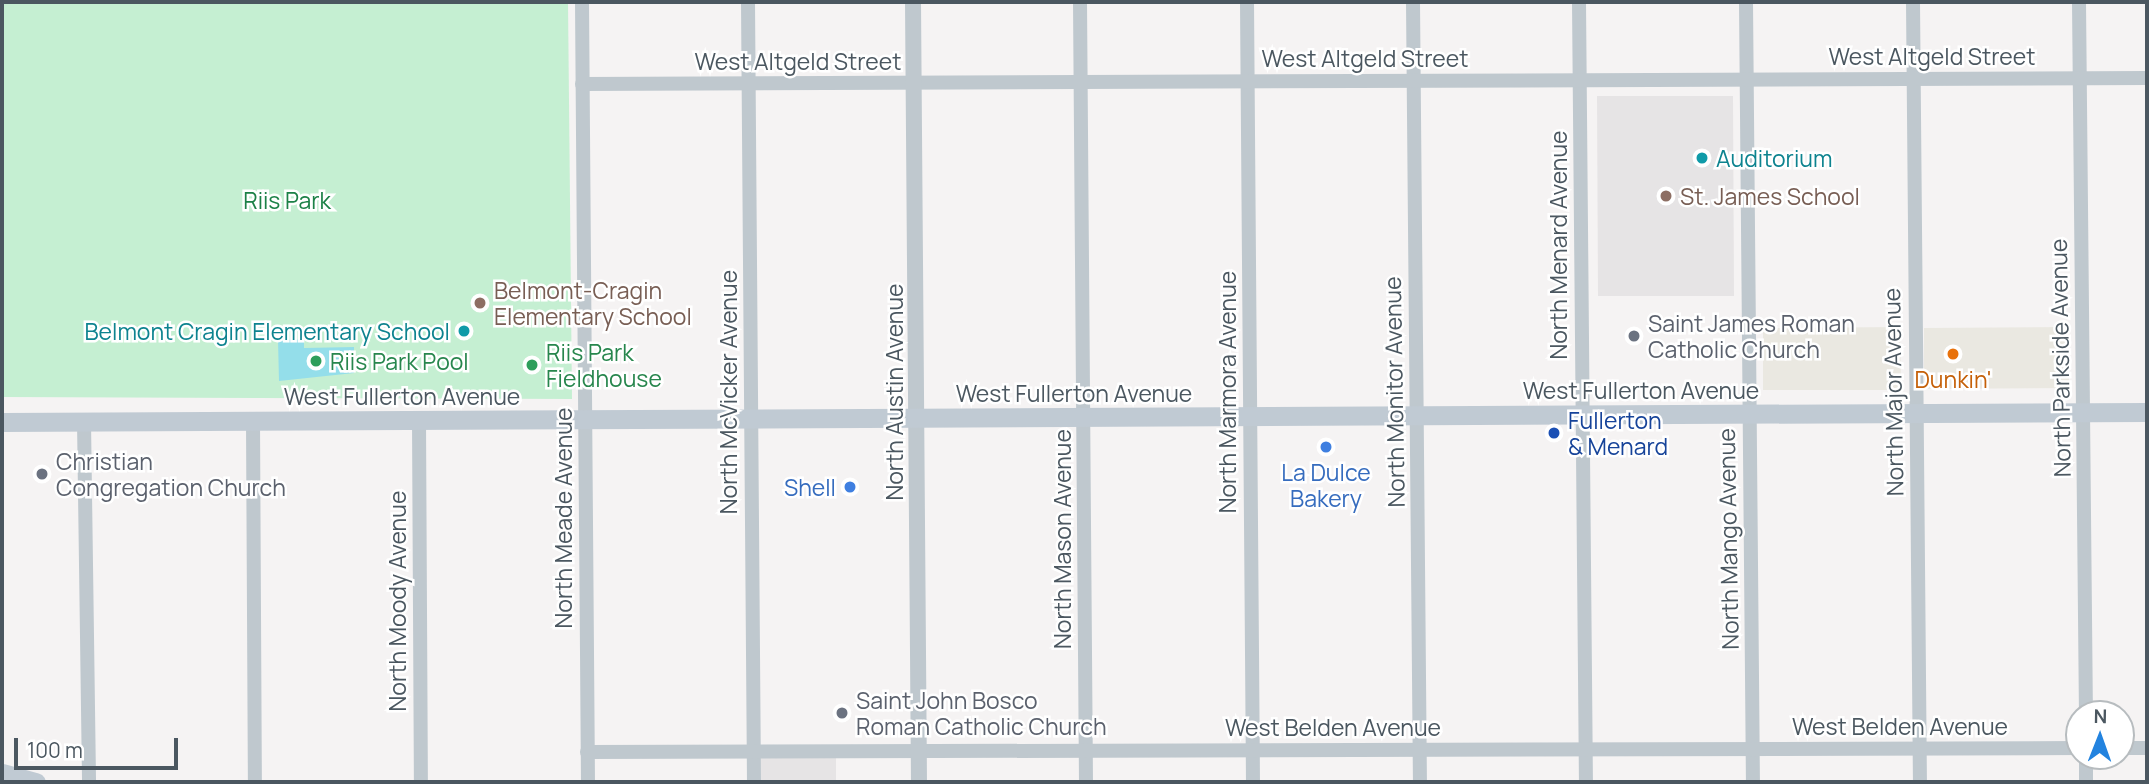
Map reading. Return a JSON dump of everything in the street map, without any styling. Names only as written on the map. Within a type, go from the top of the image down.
[{"type":"main road","name":"West Fullerton Avenue","points":[[2,422],[2147,412]]},
{"type":"main road","points":[[2,773],[36,782]]},
{"type":"street","name":"North Meade Avenue","points":[[582,2],[588,782]]},
{"type":"street","name":"North McVicker Avenue","points":[[748,2],[754,782]]},
{"type":"street","name":"North Austin Avenue","points":[[914,2],[919,782]]},
{"type":"street","name":"North Mason Avenue","points":[[1080,2],[1087,782]]},
{"type":"street","name":"North Marmora Avenue","points":[[1247,2],[1253,782]]},
{"type":"street","name":"North Monitor Avenue","points":[[1413,2],[1420,782]]},
{"type":"street","name":"North Menard Avenue","points":[[1579,2],[1586,782]]},
{"type":"street","name":"North Mango Avenue","points":[[1746,2],[1753,782]]},
{"type":"street","name":"North Major Avenue","points":[[1913,2],[1920,782]]},
{"type":"street","name":"North Parkside Avenue","points":[[2079,2],[2086,700]]},
{"type":"street","name":"West Altgeld Street","points":[[582,84],[2147,78]]},
{"type":"street","name":"North Moody Avenue","points":[[419,420],[421,782]]},
{"type":"street","points":[[84,421],[89,782]]},
{"type":"street","points":[[253,421],[255,782]]},
{"type":"street","name":"West Belden Avenue","points":[[587,752],[2065,748]]},
{"type":"shaded area","name":"St. James School","points":[[1597,96],[1733,96],[1734,296],[1598,296]]},
{"type":"shaded area","points":[[1900,327],[1901,390],[1763,390],[1763,328]]},
{"type":"shaded area","points":[[2069,327],[2069,388],[1924,389],[1924,328]]},
{"type":"shaded area","points":[[836,756],[836,782],[759,782],[759,757]]},
{"type":"green space","name":"Riis Park","points":[[2,2],[568,2],[572,399],[2,397]]},
{"type":"water","name":"Riis Park Pool","points":[[304,339],[304,348],[354,347],[354,373],[279,381],[278,340]]},
{"type":"place","name":"Auditorium","points":[[1702,158]]},
{"type":"place","name":"St. James School","points":[[1666,196]]},
{"type":"place","name":"Belmont-Cragin Elementary School","points":[[480,303]]},
{"type":"place","name":"Belmont Cragin Elementary School","points":[[464,331]]},
{"type":"place","name":"Saint James Roman Catholic Church","points":[[1634,336]]},
{"type":"place","name":"Dunkin'","points":[[1953,354]]},
{"type":"place","name":"Riis Park Pool","points":[[316,361]]},
{"type":"place","name":"Riis Park Fieldhouse","points":[[532,365]]},
{"type":"place","name":"Fullerton & Menard","points":[[1554,433]]},
{"type":"place","name":"La Dulce Bakery","points":[[1326,447]]},
{"type":"place","name":"Christian Congregation Church","points":[[42,474]]},
{"type":"place","name":"Shell","points":[[850,487]]},
{"type":"place","name":"Saint John Bosco Roman Catholic Church","points":[[842,713]]}]
